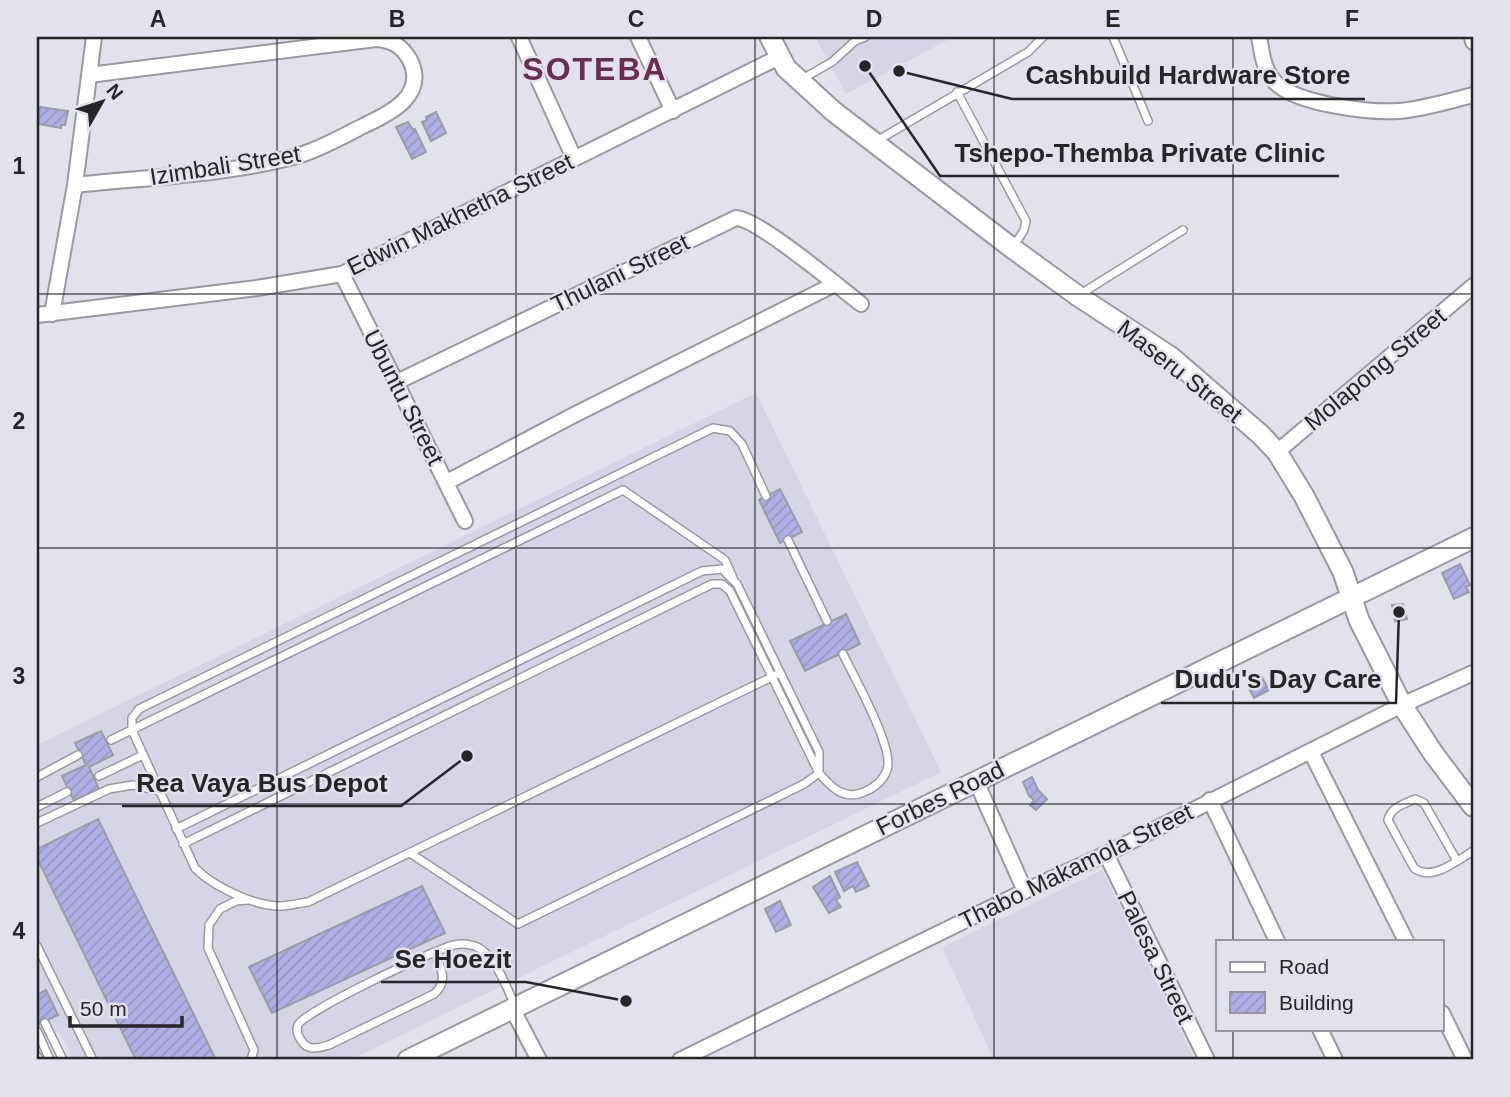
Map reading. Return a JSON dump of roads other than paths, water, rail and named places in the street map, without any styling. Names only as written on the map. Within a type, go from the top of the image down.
[{"type":"street","points":[[52,314],[75,185],[94,37]]},
{"type":"street","points":[[519,37],[574,158]]},
{"type":"street","points":[[638,37],[673,111]]},
{"type":"street","name":"Maseru Street","points":[[771,37],[779,57],[799,81],[1012,248],[1078,296],[1171,357],[1277,452],[1304,496],[1343,572],[1359,620],[1402,705],[1433,753],[1473,806]]},
{"type":"street","points":[[1259,37],[1264,62],[1275,82],[1288,92],[1310,100],[1370,110],[1402,111],[1473,95]]},
{"type":"street","points":[[1472,37],[1473,42]]},
{"type":"street","name":"Izimbali Street","points":[[75,185],[225,169],[296,156],[400,107],[411,94],[414,77],[411,62],[402,48],[391,41],[376,39],[89,75]]},
{"type":"street","name":"Edwin Makhetha Street","points":[[37,315],[257,288],[342,274],[779,57]]},
{"type":"street","name":"Thulani Street","points":[[397,382],[736,218],[743,218],[756,225],[861,304]]},
{"type":"street","name":"Ubuntu Street","points":[[342,274],[465,521]]},
{"type":"street","points":[[447,482],[835,284]]},
{"type":"street","name":"Molapong Street","points":[[1277,452],[1473,286]]},
{"type":"street","name":"Forbes Road","points":[[408,1060],[1473,538]]},
{"type":"street","name":"Thabo Makamola Street","points":[[680,1060],[1106,854],[1402,705],[1473,673]]},
{"type":"street","points":[[1311,752],[1405,940]]},
{"type":"street","points":[[976,781],[1025,891]]},
{"type":"street","points":[[1210,800],[1277,940]]},
{"type":"street","name":"Palesa Street","points":[[1106,854],[1207,1060]]},
{"type":"street","points":[[515,1009],[539,1060]]},
{"type":"street","points":[[1444,1017],[1465,1060]]},
{"type":"street","points":[[1320,1030],[1335,1060]]},
{"type":"lane","points":[[799,81],[832,62],[855,41],[865,37]]},
{"type":"lane","points":[[874,142],[1028,52],[1043,37]]},
{"type":"lane","points":[[1113,37],[1148,121]]},
{"type":"lane","points":[[957,92],[1026,220],[1024,230],[1012,248]]},
{"type":"lane","points":[[1078,296],[1182,230]]},
{"type":"lane","points":[[766,496],[742,444],[730,430],[713,428],[139,709],[132,718],[132,730],[195,868],[219,888],[279,906],[308,902],[776,676]]},
{"type":"lane","points":[[111,740],[623,490],[725,560],[776,676]]},
{"type":"lane","points":[[788,540],[827,621]]},
{"type":"lane","points":[[176,829],[702,571],[722,569],[737,584]]},
{"type":"lane","points":[[183,845],[712,584],[722,584],[730,591],[819,752],[819,773],[836,791],[856,796],[875,788],[888,769],[886,745],[843,654]]},
{"type":"lane","points":[[37,777],[78,755]]},
{"type":"lane","points":[[99,776],[143,755]]},
{"type":"lane","points":[[410,853],[518,924],[804,784],[819,773]]},
{"type":"lane","points":[[37,823],[109,789],[133,785],[159,791]]},
{"type":"lane","points":[[37,807],[67,792]]},
{"type":"lane","points":[[1457,861],[1424,803],[1415,799],[1394,809],[1390,814],[1388,820],[1414,868],[1420,874],[1429,874],[1457,861],[1473,851]]},
{"type":"lane","points":[[251,1060],[254,1050],[208,948],[209,925],[220,909],[236,901],[252,900]]},
{"type":"lane","points":[[433,952],[443,978],[441,988],[434,994],[329,1045],[316,1049],[303,1044],[297,1028],[304,1018],[433,952],[452,945],[464,944],[482,950],[492,960],[515,1009]]},
{"type":"lane","points":[[37,946],[93,1060]]},
{"type":"lane","points":[[45,1023],[63,1060]]},
{"type":"lane","points":[[37,1031],[50,1060]]},
{"type":"place","name":"Tshepo-Themba Private Clinic","points":[[865,66]]},
{"type":"place","name":"Cashbuild Hardware Store","points":[[899,71]]},
{"type":"place","name":"Dudu's Day Care","points":[[1399,612]]},
{"type":"place","name":"Rea Vaya Bus Depot","points":[[467,756]]},
{"type":"place","name":"Se Hoezit","points":[[626,1001]]},
{"type":"district","name":"SOTEBA","points":[[595,69]]}]
